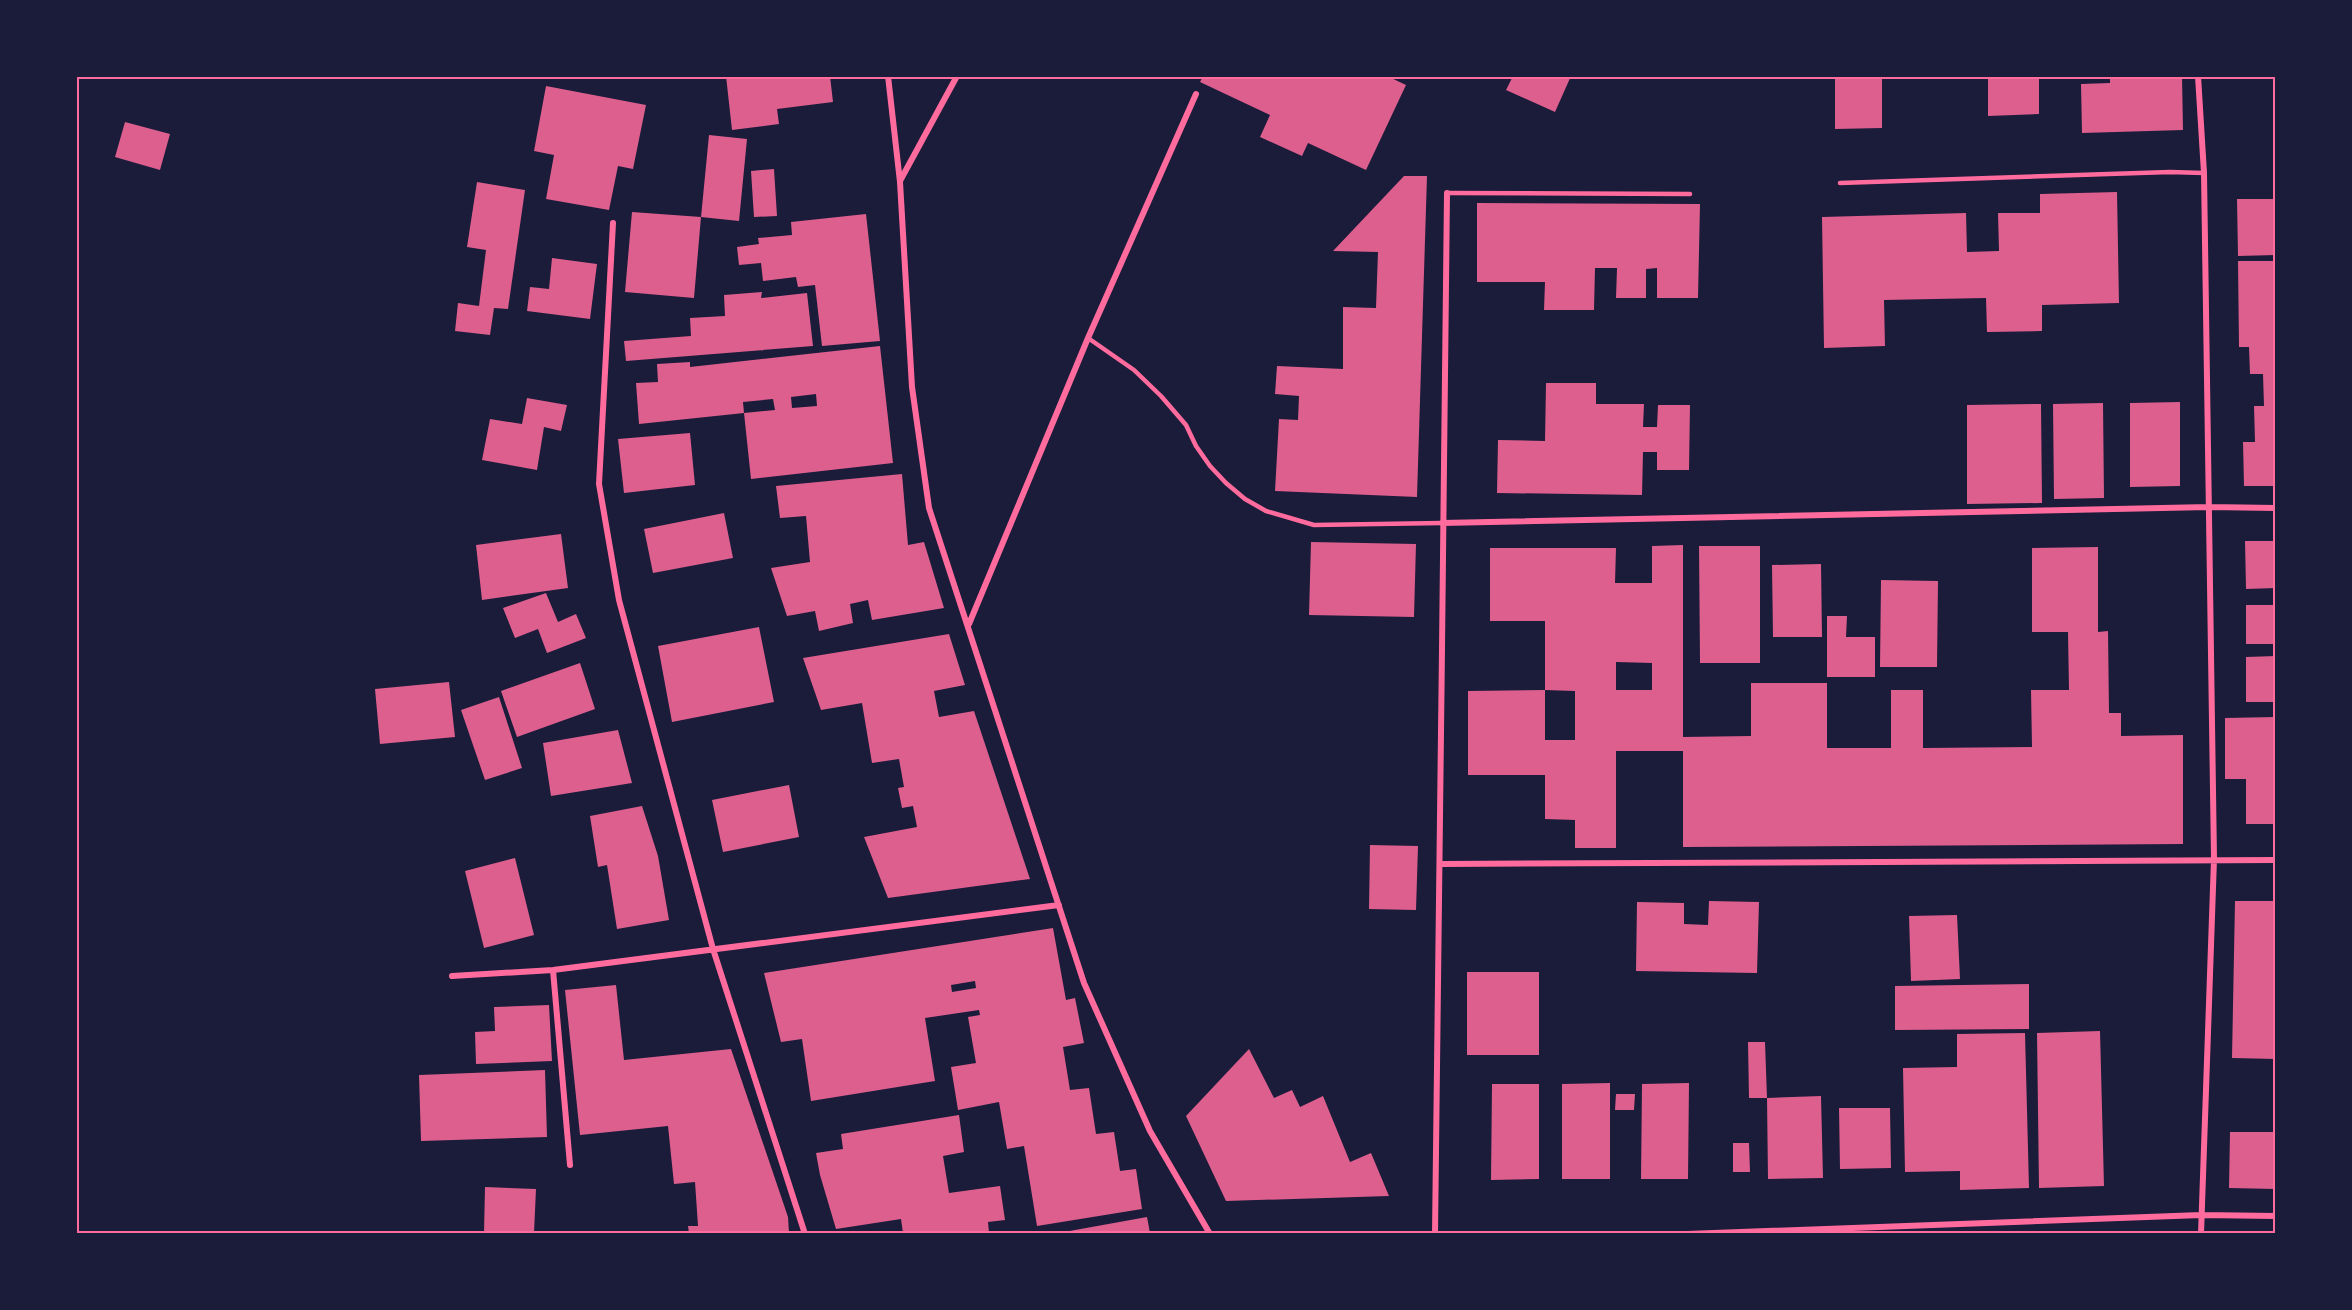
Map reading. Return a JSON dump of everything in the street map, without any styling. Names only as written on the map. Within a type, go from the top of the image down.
[{"type":"street","points":[[888,76],[900,182],[912,387],[929,508],[1084,983],[1150,1131],[1210,1233]]},
{"type":"street","points":[[900,182],[957,76]]},
{"type":"street","points":[[2198,76],[2204,173],[2214,859],[2201,1233]]},
{"type":"street","points":[[968,624],[1088,339],[1196,94]]},
{"type":"street","points":[[1435,1233],[1447,193]]},
{"type":"street","points":[[614,223],[599,484],[619,600],[713,950],[805,1233]]},
{"type":"street","points":[[1442,523],[2209,507],[2276,508]]},
{"type":"street","points":[[1441,864],[2276,860]]},
{"type":"street","points":[[452,976],[553,970],[1059,905]]},
{"type":"street","points":[[553,970],[570,1165]]},
{"type":"street","points":[[1687,1233],[2201,1215],[2276,1216]]},
{"type":"lane","points":[[1840,183],[2170,172],[2204,173]]},
{"type":"lane","points":[[1447,193],[1690,194]]},
{"type":"lane","points":[[1088,339],[1134,370],[1161,396],[1186,425],[1196,446],[1210,466],[1238,494],[1266,511],[1314,525],[1442,523]]},
{"type":"building","points":[[726,76],[830,76],[833,102],[777,109],[779,124],[732,130]]},
{"type":"building","points":[[1203,76],[1387,76],[1406,85],[1366,170],[1308,143],[1302,156],[1260,137],[1270,115],[1200,82]]},
{"type":"building","points":[[1513,76],[1571,76],[1555,112],[1506,90]]},
{"type":"building","points":[[1835,76],[1882,76],[1882,128],[1835,129]]},
{"type":"building","points":[[1988,76],[2039,76],[2039,114],[1988,116]]},
{"type":"building","points":[[2110,76],[2182,76],[2183,130],[2082,133],[2081,84],[2110,83]]},
{"type":"building","points":[[546,86],[646,105],[633,169],[618,166],[609,210],[546,199],[554,155],[534,151]]},
{"type":"building","points":[[125,122],[170,134],[160,170],[115,157]]},
{"type":"building","points":[[709,135],[747,139],[739,221],[701,217]]},
{"type":"building","points":[[774,169],[777,216],[754,217],[751,171]]},
{"type":"building","points":[[1404,176],[1427,176],[1417,497],[1275,491],[1279,419],[1298,420],[1299,396],[1275,394],[1277,366],[1343,369],[1343,307],[1376,308],[1378,252],[1333,251]]},
{"type":"building","points":[[477,182],[525,190],[508,309],[494,308],[490,335],[455,331],[458,303],[479,306],[486,250],[467,247]]},
{"type":"building","points":[[2117,192],[2119,303],[2042,305],[2042,331],[1987,332],[1986,298],[1884,300],[1885,346],[1824,348],[1822,217],[1966,213],[1967,252],[1999,251],[1998,213],[2040,213],[2040,194]]},
{"type":"building","points":[[2237,199],[2276,199],[2276,255],[2238,256]]},
{"type":"building","points":[[1477,203],[1700,204],[1698,298],[1657,298],[1657,268],[1646,269],[1646,298],[1616,298],[1617,268],[1595,268],[1594,310],[1544,310],[1545,282],[1477,282]]},
{"type":"building","points":[[632,212],[701,217],[694,298],[625,292]]},
{"type":"building","points":[[866,214],[880,341],[822,346],[815,285],[798,287],[796,277],[763,281],[761,263],[739,265],[737,247],[759,244],[758,238],[792,235],[791,222]]},
{"type":"building","points":[[552,258],[597,264],[590,319],[527,311],[530,287],[549,289]]},
{"type":"building","points":[[2238,261],[2276,261],[2276,486],[2244,486],[2243,442],[2255,442],[2254,406],[2264,406],[2263,374],[2250,374],[2249,347],[2239,347]]},
{"type":"building","points":[[762,292],[761,298],[807,293],[813,346],[626,361],[624,341],[691,336],[690,318],[725,316],[724,295]]},
{"type":"building","points":[[880,346],[893,463],[751,479],[744,413],[639,424],[636,383],[658,382],[657,364],[690,362],[690,367]],"holes":[[[816,394],[817,406],[792,408],[791,397]],[[773,399],[775,410],[744,413],[743,402]]]},
{"type":"building","points":[[1546,383],[1596,383],[1596,404],[1644,404],[1643,427],[1657,427],[1658,405],[1690,405],[1689,470],[1657,470],[1657,452],[1643,452],[1642,495],[1497,493],[1498,440],[1545,441]]},
{"type":"building","points":[[527,398],[567,405],[561,431],[544,427],[537,470],[482,460],[490,419],[522,424]]},
{"type":"building","points":[[2180,402],[2180,486],[2130,487],[2130,403]]},
{"type":"building","points":[[2103,403],[2104,498],[2054,499],[2053,404]]},
{"type":"building","points":[[2041,404],[2042,503],[1967,504],[1967,405]]},
{"type":"building","points":[[690,433],[695,485],[624,493],[618,439]]},
{"type":"building","points":[[902,474],[908,545],[924,542],[944,608],[872,620],[868,600],[850,604],[853,623],[819,631],[815,611],[787,616],[771,568],[810,562],[806,516],[780,518],[776,486]]},
{"type":"building","points":[[724,513],[733,558],[653,573],[644,529]]},
{"type":"building","points":[[561,534],[568,588],[482,600],[476,545]]},
{"type":"building","points":[[2245,541],[2276,541],[2276,588],[2246,589]]},
{"type":"building","points":[[1311,542],[1416,544],[1414,617],[1309,615]]},
{"type":"building","points":[[1683,545],[1683,737],[1751,736],[1751,683],[1827,683],[1827,748],[1891,748],[1891,690],[1923,690],[1923,748],[2032,747],[2031,690],[2069,690],[2068,632],[2032,632],[2032,548],[2098,547],[2098,632],[2108,631],[2109,713],[2121,713],[2121,736],[2183,735],[2183,844],[1683,847],[1683,751],[1616,751],[1616,848],[1575,848],[1575,820],[1545,819],[1545,775],[1468,775],[1468,691],[1545,690],[1545,621],[1490,621],[1490,548],[1616,548],[1615,583],[1652,583],[1652,546]],"holes":[[[1616,662],[1652,663],[1652,690],[1616,690]],[[1545,690],[1575,691],[1575,740],[1545,740]]]},
{"type":"building","points":[[1699,546],[1760,546],[1760,663],[1700,663]]},
{"type":"building","points":[[1821,564],[1822,637],[1773,637],[1772,565]]},
{"type":"building","points":[[1881,580],[1938,581],[1937,667],[1880,667]]},
{"type":"building","points":[[546,593],[558,622],[576,614],[586,638],[547,653],[538,629],[515,638],[503,608]]},
{"type":"building","points":[[2246,605],[2276,605],[2276,644],[2246,644]]},
{"type":"building","points":[[1827,616],[1847,616],[1846,637],[1875,637],[1875,677],[1827,677]]},
{"type":"building","points":[[759,627],[774,702],[672,722],[658,646]]},
{"type":"building","points":[[949,634],[965,685],[934,691],[939,717],[974,711],[1030,879],[888,898],[864,837],[917,827],[913,806],[902,808],[898,788],[904,787],[899,759],[872,763],[862,703],[821,710],[803,658]]},
{"type":"building","points":[[2276,656],[2276,702],[2246,702],[2246,657]]},
{"type":"building","points":[[580,663],[595,709],[517,737],[501,691]]},
{"type":"building","points":[[449,682],[455,737],[380,744],[375,689]]},
{"type":"building","points":[[499,697],[522,768],[485,780],[461,710]]},
{"type":"building","points":[[2276,717],[2276,824],[2246,824],[2246,779],[2225,779],[2225,718]]},
{"type":"building","points":[[618,730],[632,783],[551,796],[543,743]]},
{"type":"building","points":[[789,785],[799,837],[723,852],[712,800]]},
{"type":"building","points":[[642,806],[658,856],[669,920],[617,929],[607,865],[598,867],[590,816]]},
{"type":"building","points":[[1370,845],[1418,846],[1416,910],[1369,909]]},
{"type":"building","points":[[515,858],[534,935],[484,948],[465,871]]},
{"type":"building","points":[[1709,901],[1759,902],[1757,973],[1636,971],[1637,902],[1684,903],[1684,924],[1708,925]]},
{"type":"building","points":[[2235,901],[2276,901],[2276,1059],[2232,1058]]},
{"type":"building","points":[[1957,915],[1960,979],[1911,981],[1909,916]]},
{"type":"building","points":[[1053,928],[1066,1000],[1075,998],[1084,1043],[1063,1047],[1070,1090],[1089,1088],[1096,1134],[1114,1132],[1120,1171],[1136,1169],[1142,1209],[1037,1226],[1024,1146],[1007,1149],[999,1102],[958,1110],[951,1067],[976,1063],[968,1017],[980,1015],[979,1010],[925,1018],[935,1081],[811,1101],[802,1039],[781,1042],[764,973]],"holes":[[[975,981],[976,988],[952,992],[951,985]]]},
{"type":"building","points":[[1467,972],[1539,972],[1539,1055],[1467,1055]]},
{"type":"building","points":[[2029,984],[2029,1029],[1895,1030],[1895,986]]},
{"type":"building","points":[[616,985],[624,1060],[731,1049],[788,1217],[789,1233],[689,1233],[688,1226],[698,1226],[695,1182],[674,1184],[668,1126],[580,1135],[565,990]]},
{"type":"building","points":[[549,1005],[552,1061],[476,1064],[475,1032],[495,1031],[494,1007]]},
{"type":"building","points":[[2100,1031],[2104,1186],[2039,1188],[2037,1033]]},
{"type":"building","points":[[2025,1033],[2029,1188],[1960,1190],[1960,1171],[1905,1172],[1903,1068],[1957,1067],[1957,1034]]},
{"type":"building","points":[[1748,1042],[1765,1042],[1767,1098],[1749,1098]]},
{"type":"building","points":[[1249,1049],[1274,1098],[1292,1090],[1300,1107],[1323,1096],[1350,1162],[1371,1153],[1389,1196],[1226,1201],[1186,1116]]},
{"type":"building","points":[[545,1070],[547,1137],[421,1141],[419,1075]]},
{"type":"building","points":[[1610,1083],[1610,1179],[1562,1179],[1562,1084]]},
{"type":"building","points":[[1689,1083],[1688,1179],[1641,1179],[1642,1084]]},
{"type":"building","points":[[1492,1084],[1539,1084],[1539,1179],[1491,1180]]},
{"type":"building","points":[[1616,1094],[1635,1094],[1634,1110],[1615,1110]]},
{"type":"building","points":[[1821,1096],[1823,1178],[1768,1179],[1767,1098]]},
{"type":"building","points":[[1839,1108],[1890,1108],[1891,1168],[1840,1169]]},
{"type":"building","points":[[959,1115],[964,1152],[943,1156],[949,1193],[1000,1186],[1005,1220],[988,1222],[989,1233],[903,1233],[901,1219],[836,1229],[816,1153],[843,1149],[841,1134]]},
{"type":"building","points":[[2230,1132],[2276,1132],[2276,1189],[2229,1188]]},
{"type":"building","points":[[1733,1143],[1749,1143],[1750,1172],[1733,1172]]},
{"type":"building","points":[[485,1187],[536,1189],[534,1233],[484,1233]]},
{"type":"building","points":[[1147,1217],[1150,1233],[1064,1233],[1064,1232]]}]
